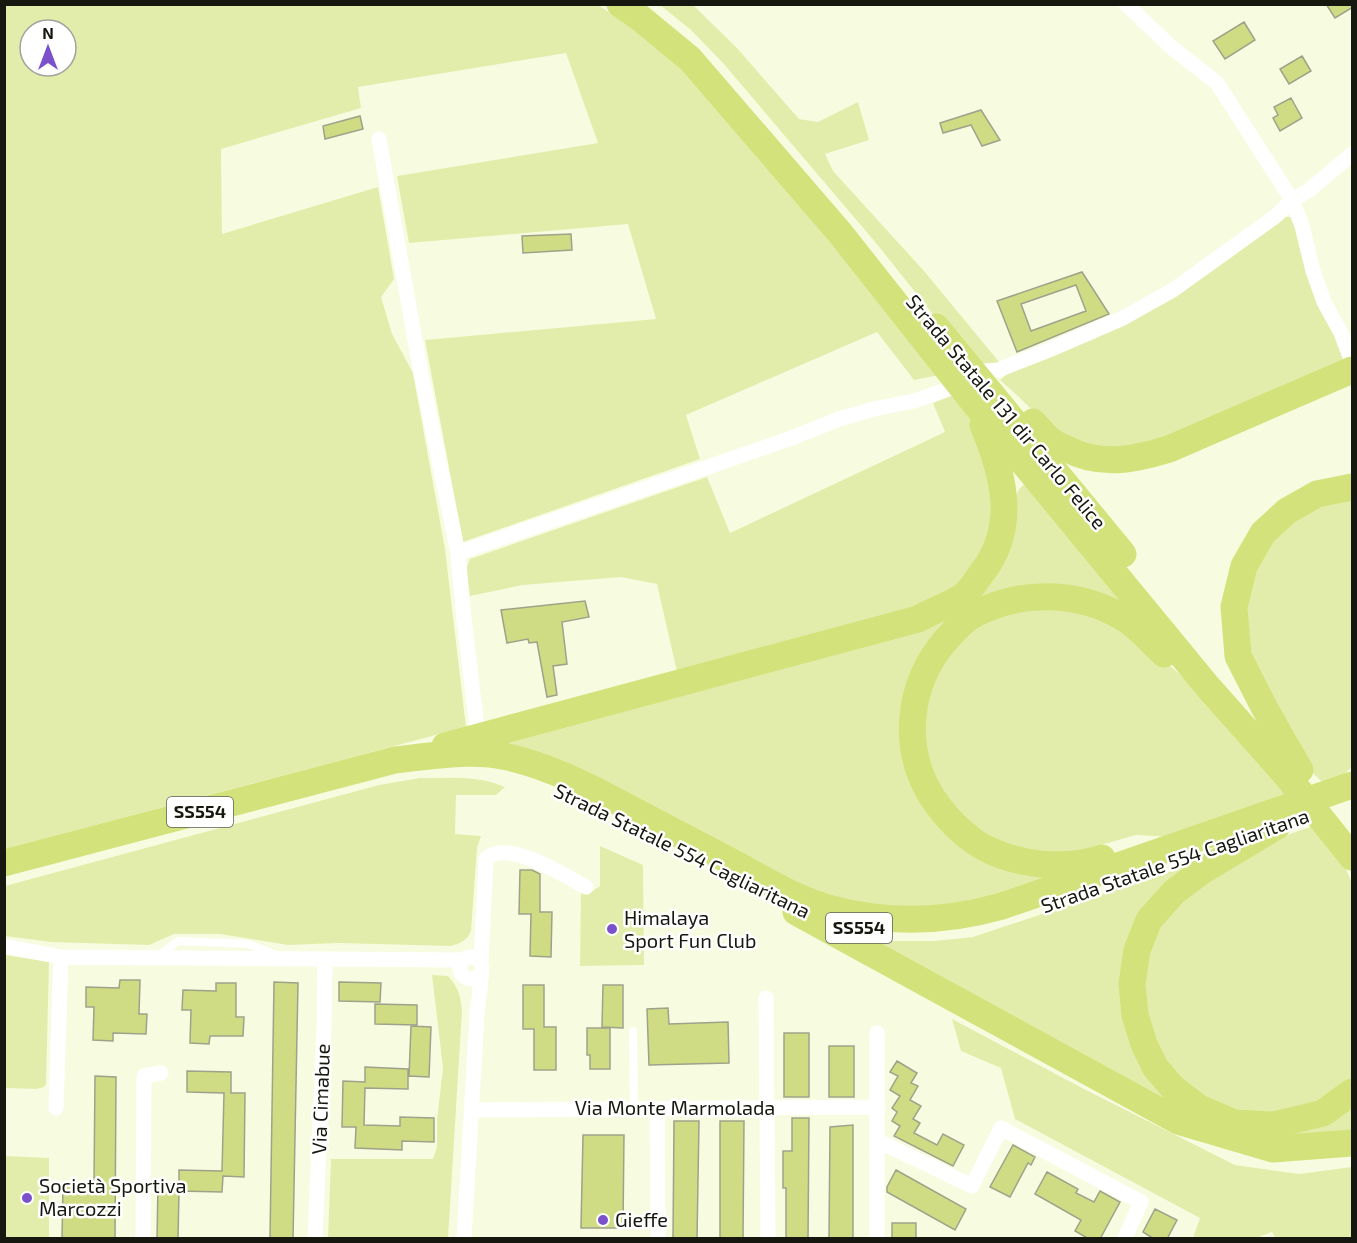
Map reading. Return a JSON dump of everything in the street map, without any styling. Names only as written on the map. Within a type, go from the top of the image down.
[{"type":"highway","name":"Strada Statale 131 dir Carlo Felice","points":[[620,4],[690,59],[840,233],[975,405],[1208,687]]},
{"type":"highway","name":"Strada Statale 131 dir Carlo Felice","points":[[644,4],[692,41],[745,98],[1007,412],[1294,773],[1352,851]]},
{"type":"highway","points":[[1007,412],[1034,423],[1050,441],[1073,453],[1092,459],[1121,461],[1169,450],[1353,370]]},
{"type":"highway","points":[[395,760],[918,619],[965,595],[990,563],[1003,530],[1005,492],[993,449],[975,405]]},
{"type":"highway","points":[[1294,773],[1238,656],[1234,607],[1244,566],[1263,534],[1287,511],[1317,494],[1353,487]]},
{"type":"highway","points":[[1167,850],[1135,847],[1085,863],[1045,865],[1012,859],[975,842],[959,831],[941,810],[920,773],[914,750],[912,724],[915,699],[923,676],[936,652],[957,628],[974,615],[999,604],[1024,597],[1043,595],[1073,599],[1096,606],[1127,621],[1169,659],[1208,687],[1294,773]]},
{"type":"highway","name":"Strada Statale 554 Cagliaritana","points":[[4,863],[395,760],[459,753],[507,757],[559,773],[791,894],[831,908],[871,917],[906,919],[970,915],[1167,850]]},
{"type":"highway","name":"Strada Statale 554 Cagliaritana","points":[[4,876],[379,777],[440,768],[479,768],[514,774],[562,789],[796,912],[833,923],[901,934],[967,929],[1001,921],[1353,800]]},
{"type":"highway","name":"SS554","points":[[1167,850],[1353,785]]},
{"type":"highway","points":[[1277,826],[1202,871],[1174,892],[1149,920],[1137,950],[1132,984],[1135,1015],[1144,1044],[1155,1067],[1173,1088],[1199,1108],[1234,1123],[1274,1125],[1323,1113],[1353,1092]]},
{"type":"highway","points":[[796,912],[1178,1121],[1273,1149],[1353,1143]]},
{"type":"street","points":[[1126,4],[1171,47],[1217,84],[1292,200],[1324,302],[1341,333],[1353,362]]},
{"type":"street","points":[[379,139],[417,357],[458,553],[478,736]]},
{"type":"street","points":[[984,371],[998,370],[1049,351],[1123,318],[1173,290],[1276,216],[1292,200],[1308,191],[1353,154]]},
{"type":"street","points":[[458,553],[789,439],[839,419],[914,401],[954,387]]},
{"type":"street","points":[[464,1239],[477,1014],[470,967],[482,932],[486,859],[490,854],[501,851],[532,860],[586,887]]},
{"type":"street","points":[[4,946],[61,957],[420,960],[470,967]]},
{"type":"street","points":[[56,1108],[61,957]]},
{"type":"street","name":"Via Cimabue","points":[[315,1239],[325,959]]},
{"type":"street","points":[[765,998],[768,1239]]},
{"type":"street","points":[[877,1033],[877,1239]]},
{"type":"street","points":[[143,1239],[144,1076],[161,1073]]},
{"type":"street","name":"Via Monte Marmolada","points":[[473,1110],[877,1107]]},
{"type":"street","points":[[657,1109],[658,1239]]},
{"type":"street","points":[[878,1141],[972,1186],[1001,1128],[1141,1202],[1125,1239]]},
{"type":"lane","points":[[633,1031],[634,1109]]},
{"type":"green space","points":[[5,5],[598,5],[653,41],[714,100],[939,375],[914,380],[877,332],[686,415],[700,459],[463,542],[425,340],[656,319],[628,224],[409,243],[397,176],[598,143],[566,53],[358,87],[361,108],[221,149],[222,234],[378,187],[394,279],[381,297],[392,334],[413,373],[445,549],[466,727],[5,849]]},
{"type":"green space","points":[[660,5],[693,5],[737,48],[799,119],[818,122],[858,102],[869,140],[825,154],[833,171],[924,271],[1000,363],[980,368],[947,332],[876,243],[723,63],[691,30]]},
{"type":"green space","points":[[1292,217],[1346,358],[1163,443],[1102,450],[1051,429],[1000,380],[1010,372],[1129,320],[1276,221]]},
{"type":"green space","points":[[956,394],[980,437],[999,481],[987,561],[942,602],[677,672],[657,584],[621,577],[523,585],[470,596],[466,569],[470,559],[707,477],[730,533],[945,432],[933,403]]},
{"type":"green space","points":[[1027,482],[1146,616],[1022,586],[909,686],[932,808],[1065,872],[1013,891],[960,905],[894,908],[839,900],[794,885],[495,739],[731,683],[935,622],[1019,489]]},
{"type":"green space","points":[[1352,494],[1352,767],[1341,777],[1323,783],[1311,771],[1306,754],[1296,735],[1257,671],[1245,635],[1249,590],[1263,554],[1282,528],[1302,513]]},
{"type":"green space","points":[[1042,599],[1132,633],[1190,683],[1291,794],[1173,837],[1136,835],[1069,854],[1012,850],[963,818],[933,779],[922,736],[927,697],[936,671],[979,622]]},
{"type":"green space","points":[[420,778],[474,779],[505,787],[496,795],[456,795],[455,834],[481,836],[477,848],[471,931],[468,937],[460,943],[451,946],[338,943],[288,945],[220,934],[174,934],[149,945],[51,942],[5,936],[5,886],[379,785]]},
{"type":"green space","points":[[1316,825],[1336,847],[1352,883],[1352,1078],[1324,1098],[1294,1112],[1238,1112],[1209,1102],[1161,1061],[1140,991],[1143,962],[1169,909],[1229,865],[1287,835]]},
{"type":"green space","name":"Himalaya Sport Fun Club","points":[[600,846],[643,865],[644,965],[580,966],[581,893],[590,893],[600,886]]},
{"type":"green space","points":[[1196,863],[1123,967],[1184,1110],[865,941],[935,941],[973,937]]},
{"type":"green space","points":[[5,955],[49,962],[46,1084],[44,1087],[5,1088]]},
{"type":"green space","points":[[432,975],[448,976],[458,992],[462,1011],[448,1238],[328,1238],[331,1159],[433,1159],[437,1147],[437,1120],[443,1068]]},
{"type":"green space","points":[[952,1019],[1235,1165],[1299,1174],[1352,1167],[1352,1238],[1275,1238],[1272,1232],[1256,1238],[1193,1238],[1200,1218],[1015,1119],[1001,1068],[961,1051]]},
{"type":"green space","points":[[1352,1107],[1352,1132],[1283,1139],[1255,1135]]},
{"type":"green space","name":"Società Sportiva Marcozzi","points":[[5,1156],[49,1158],[49,1238],[5,1238]]},
{"type":"building","points":[[1326,4],[1353,4],[1353,7],[1335,18]]},
{"type":"building","points":[[1244,22],[1255,40],[1225,59],[1213,41]]},
{"type":"building","points":[[1302,56],[1311,71],[1289,84],[1280,69]]},
{"type":"building","points":[[1291,98],[1302,118],[1280,131],[1273,118],[1278,115],[1274,107]]},
{"type":"building","points":[[981,110],[1000,140],[982,146],[971,125],[943,133],[940,123]]},
{"type":"building","points":[[360,116],[363,129],[325,139],[323,126]]},
{"type":"building","points":[[571,234],[572,250],[523,253],[522,236]]},
{"type":"building","points":[[1082,272],[1109,314],[1017,352],[997,301]],"holes":[[[1076,285],[1086,311],[1031,331],[1021,304]]]},
{"type":"building","points":[[585,601],[589,617],[562,622],[567,664],[553,666],[557,695],[547,697],[537,642],[529,643],[528,639],[507,643],[501,610]]},
{"type":"building","points":[[520,870],[532,870],[540,874],[540,912],[552,912],[551,957],[530,956],[531,914],[519,914]]},
{"type":"building","points":[[120,980],[140,980],[139,1014],[147,1014],[146,1034],[113,1033],[113,1041],[93,1040],[94,1007],[86,1007],[86,987],[119,988]]},
{"type":"building","points":[[274,982],[298,983],[293,1239],[270,1239]]},
{"type":"building","points":[[339,982],[381,983],[380,1002],[339,1001]]},
{"type":"building","points":[[216,983],[236,983],[236,1017],[244,1017],[243,1036],[210,1036],[209,1044],[190,1043],[191,1010],[182,1010],[183,990],[216,991]]},
{"type":"building","points":[[523,985],[544,985],[544,1027],[556,1027],[556,1070],[534,1070],[534,1029],[523,1029]]},
{"type":"building","points":[[603,985],[623,985],[623,1028],[602,1027]]},
{"type":"building","points":[[375,1004],[417,1005],[417,1025],[375,1024]]},
{"type":"building","points":[[668,1008],[669,1024],[728,1022],[729,1063],[649,1065],[647,1009]]},
{"type":"building","points":[[411,1026],[431,1027],[429,1077],[409,1076]]},
{"type":"building","points":[[587,1028],[610,1028],[610,1069],[590,1069],[590,1055],[587,1055]]},
{"type":"building","points":[[784,1033],[809,1033],[809,1097],[784,1097]]},
{"type":"building","points":[[829,1046],[854,1046],[854,1097],[829,1097]]},
{"type":"building","points":[[897,1061],[917,1073],[911,1083],[918,1086],[910,1100],[921,1106],[913,1119],[920,1123],[914,1133],[937,1145],[943,1134],[964,1145],[953,1166],[894,1136],[900,1126],[892,1121],[897,1112],[892,1108],[900,1096],[890,1090],[898,1076],[890,1072]]},
{"type":"building","points":[[365,1067],[408,1069],[408,1089],[365,1088],[364,1125],[400,1126],[400,1117],[434,1118],[434,1142],[402,1141],[402,1150],[355,1148],[356,1127],[342,1127],[343,1081],[365,1082]]},
{"type":"building","points":[[187,1071],[231,1072],[231,1093],[245,1093],[244,1177],[223,1176],[222,1192],[179,1191],[178,1239],[157,1239],[158,1184],[179,1185],[179,1170],[222,1171],[224,1093],[187,1092]]},
{"type":"building","points":[[95,1076],[116,1077],[115,1239],[62,1239],[63,1184],[94,1184]]},
{"type":"building","points":[[792,1118],[809,1118],[808,1239],[786,1239],[783,1151],[792,1151]]},
{"type":"building","points":[[674,1121],[699,1121],[697,1239],[673,1239]]},
{"type":"building","points":[[720,1121],[744,1121],[743,1239],[720,1239]]},
{"type":"building","points":[[853,1125],[853,1239],[829,1239],[830,1127]]},
{"type":"building","points":[[583,1135],[624,1135],[623,1228],[581,1228]]},
{"type":"building","points":[[1013,1145],[1035,1157],[1031,1165],[1028,1163],[1010,1197],[990,1187]]},
{"type":"building","points":[[896,1170],[966,1209],[955,1230],[887,1192],[887,1187]]},
{"type":"building","points":[[1047,1172],[1078,1189],[1076,1193],[1094,1202],[1100,1191],[1120,1202],[1100,1239],[1089,1239],[1075,1231],[1081,1220],[1035,1194]]},
{"type":"building","points":[[1155,1209],[1177,1220],[1167,1239],[1154,1239],[1143,1232]]},
{"type":"building","points":[[892,1223],[916,1223],[916,1239],[892,1239]]},
{"type":"place","name":"Himalaya Sport Fun Club","points":[[612,929]]},
{"type":"place","name":"Società Sportiva Marcozzi","points":[[27,1198]]},
{"type":"place","name":"Gieffe","points":[[603,1220]]}]
